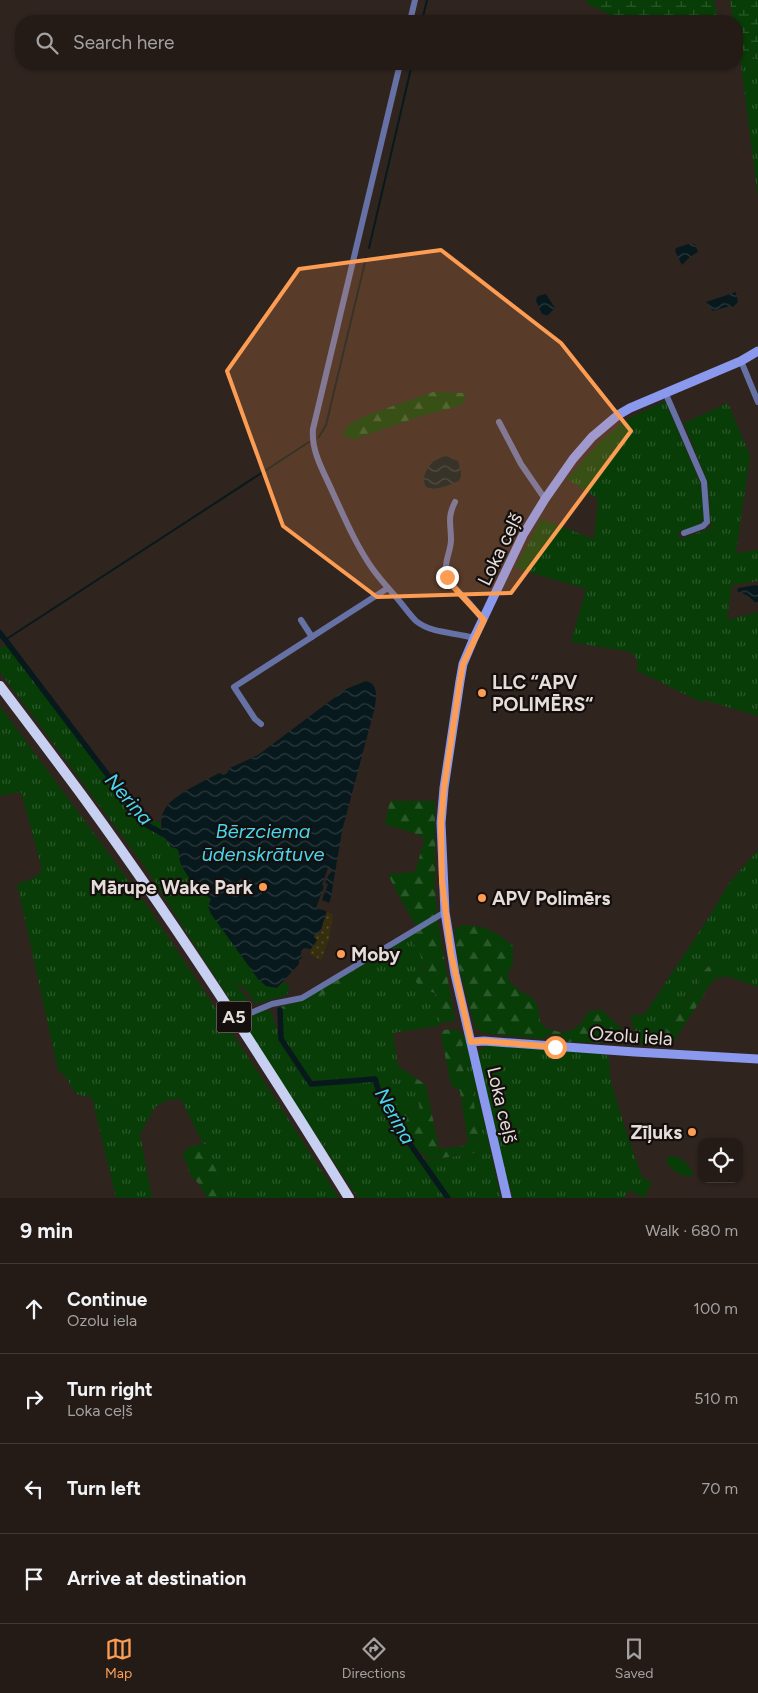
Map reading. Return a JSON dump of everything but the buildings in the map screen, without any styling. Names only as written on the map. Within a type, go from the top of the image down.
[{"type":"highway","name":"A5","points":[[0,686],[90,806],[161,907],[236,1019],[349,1198]]},
{"type":"main road","name":"Loka ceļš","points":[[507,1198],[452,960],[445,912],[441,823],[444,788],[463,664],[523,535],[544,499],[573,459],[598,432],[618,415],[665,392],[741,361],[758,351]]},
{"type":"main road","name":"Ozolu iela","points":[[471,1042],[484,1041],[758,1059]]},
{"type":"street","points":[[411,15],[415,0]]},
{"type":"street","points":[[399,70],[313,429],[312,440],[317,458],[359,548],[388,588],[415,620],[425,627],[440,632],[474,638]]},
{"type":"street","points":[[741,361],[758,402]]},
{"type":"street","points":[[665,392],[704,482],[707,522],[703,526],[684,533]]},
{"type":"street","points":[[499,422],[520,464],[544,499]]},
{"type":"street","points":[[455,502],[450,512],[451,542],[446,566],[447,577],[484,620]]},
{"type":"street","points":[[260,724],[233,684],[312,637],[388,588]]},
{"type":"street","points":[[300,620],[312,637]]},
{"type":"street","points":[[236,1019],[272,1004],[302,998],[445,912]]},
{"type":"highlighted area","points":[[441,250],[561,343],[631,431],[511,593],[377,597],[283,526],[227,371],[299,269]]},
{"type":"green space","points":[[586,0],[714,0],[717,15],[611,15],[588,4]]},
{"type":"green space","points":[[730,0],[758,0],[758,60],[743,51],[743,15],[732,15]]},
{"type":"green space","points":[[743,51],[758,60],[758,198],[742,70]]},
{"type":"green space","points":[[433,392],[465,393],[465,402],[456,407],[421,416],[353,440],[342,434],[349,424],[370,414]]},
{"type":"green space","points":[[665,401],[701,485],[704,519],[699,524],[678,532],[680,539],[711,528],[708,483],[684,423],[728,403],[750,456],[736,553],[758,550],[758,581],[732,585],[727,620],[758,612],[758,716],[704,700],[703,703],[637,671],[638,661],[631,652],[571,642],[586,589],[515,568],[541,519],[594,539],[598,499],[567,479],[597,445],[624,421]]},
{"type":"green space","points":[[10,644],[146,822],[160,821],[161,832],[179,851],[180,861],[190,879],[204,895],[211,899],[211,914],[277,988],[284,982],[290,987],[287,995],[255,1004],[249,993],[239,984],[237,985],[251,1004],[250,1008],[242,1011],[231,1002],[143,864],[0,672],[0,648]]},
{"type":"green space","points":[[0,706],[148,907],[339,1198],[227,1198],[208,1148],[202,1142],[181,1099],[168,1100],[155,1107],[140,1134],[152,1198],[116,1198],[92,1098],[76,1094],[66,1078],[58,1070],[17,884],[36,877],[42,869],[21,792],[0,796]]},
{"type":"green space","points":[[390,801],[435,801],[435,889],[438,923],[455,1021],[441,1023],[435,993],[420,988],[415,980],[425,970],[419,951],[409,937],[419,931],[388,874],[415,872],[425,838],[385,824]]},
{"type":"green space","points":[[758,850],[758,987],[726,976],[717,979],[719,972],[707,967],[701,974],[699,983],[657,1046],[638,1044],[630,1015],[644,1015],[704,925],[730,882]]},
{"type":"green space","points":[[462,925],[477,926],[489,930],[501,936],[513,946],[513,964],[508,973],[509,981],[520,991],[533,998],[538,1007],[540,1021],[547,1029],[564,1033],[574,1029],[581,1023],[589,1011],[602,1010],[623,1030],[616,1039],[604,1043],[568,1042],[561,1035],[551,1034],[543,1039],[483,1033],[475,1027],[459,968],[454,930]]},
{"type":"green space","points":[[409,937],[423,961],[424,966],[420,988],[435,993],[441,1023],[438,1026],[393,1033],[398,1066],[413,1076],[423,1121],[416,1112],[405,1104],[389,1106],[381,1096],[374,1078],[316,1081],[308,1077],[282,1036],[283,1015],[314,1000],[385,958],[386,951]]},
{"type":"green space","points":[[386,951],[385,958],[314,1000],[283,1015],[281,1007],[302,1001]]},
{"type":"green space","points":[[710,965],[715,965],[719,972],[716,978],[670,1047],[657,1046],[699,984],[701,974]]},
{"type":"green space","points":[[262,1011],[271,1011],[280,1039],[310,1084],[374,1082],[379,1096],[409,1144],[427,1161],[481,1152],[474,1103],[460,1056],[465,1036],[501,1198],[358,1198],[242,1024],[243,1020]]},
{"type":"green space","points":[[455,1029],[465,1036],[460,1056],[474,1103],[481,1152],[429,1160],[411,1143],[389,1106],[405,1104],[413,1106],[422,1119],[413,1076],[426,1085],[439,1149],[463,1146],[468,1143],[460,1091],[451,1085],[441,1036],[443,1030]]},
{"type":"green space","points":[[487,1044],[603,1053],[606,1055],[610,1061],[610,1077],[614,1093],[642,1177],[652,1183],[644,1198],[629,1190],[624,1198],[513,1198],[503,1166],[478,1059],[479,1051]]},
{"type":"green space","points":[[203,1143],[208,1148],[227,1198],[207,1198],[199,1184],[190,1175],[186,1161],[182,1157],[187,1148]]},
{"type":"green space","points":[[667,1156],[683,1160],[691,1169],[692,1176],[681,1175],[675,1171],[667,1163]]},
{"type":"sand","points":[[327,912],[333,915],[329,939],[321,960],[310,954],[317,940],[314,934],[320,933]]},
{"type":"water","points":[[695,244],[698,252],[682,265],[675,251],[676,248]]},
{"type":"water","points":[[736,292],[738,302],[732,308],[730,306],[713,311],[706,302]]},
{"type":"water","points":[[546,294],[555,308],[547,316],[542,314],[536,301],[537,296]]},
{"type":"water","points":[[446,456],[458,461],[461,474],[460,479],[458,482],[440,488],[426,487],[423,479],[429,467],[437,459]]},
{"type":"water","points":[[758,586],[758,602],[737,591],[738,588]]},
{"type":"water","name":"Bērzciema ūdenskrātuve","points":[[366,681],[375,688],[375,707],[342,831],[331,897],[320,933],[315,934],[314,937],[317,940],[311,949],[304,948],[301,951],[302,958],[299,960],[299,964],[277,988],[266,986],[258,979],[211,914],[208,906],[211,899],[189,878],[180,862],[178,850],[171,847],[163,832],[161,820],[165,810],[172,801],[182,793],[219,773],[224,775],[230,768],[258,755],[346,689]]},
{"type":"pier","points":[[328,868],[332,870],[325,883],[328,884],[322,900],[332,904],[329,912],[316,908]]},
{"type":"waterway","points":[[423,15],[427,0]]},
{"type":"waterway","points":[[369,248],[411,70]]},
{"type":"waterway","points":[[319,437],[326,425],[366,258]]},
{"type":"waterway","points":[[5,640],[309,442]]},
{"type":"waterway","name":"Neriņa","points":[[0,633],[145,824],[167,836]]},
{"type":"waterway","name":"Neriņa","points":[[280,1010],[281,1039],[311,1084],[375,1079],[380,1096],[410,1144],[448,1198]]},
{"type":"place","name":"LLC “APV POLIMĒRS“","points":[[482,693]]},
{"type":"place","name":"Mārupe Wake Park","points":[[263,887]]},
{"type":"place","name":"APV Polimērs","points":[[482,898]]},
{"type":"place","name":"Moby","points":[[341,954]]},
{"type":"place","name":"Zīļuks","points":[[692,1132]]},
{"type":"route","points":[[447,577],[484,620],[463,664],[444,788],[441,823],[442,881],[455,974],[471,1042],[484,1041],[555,1047]]}]
